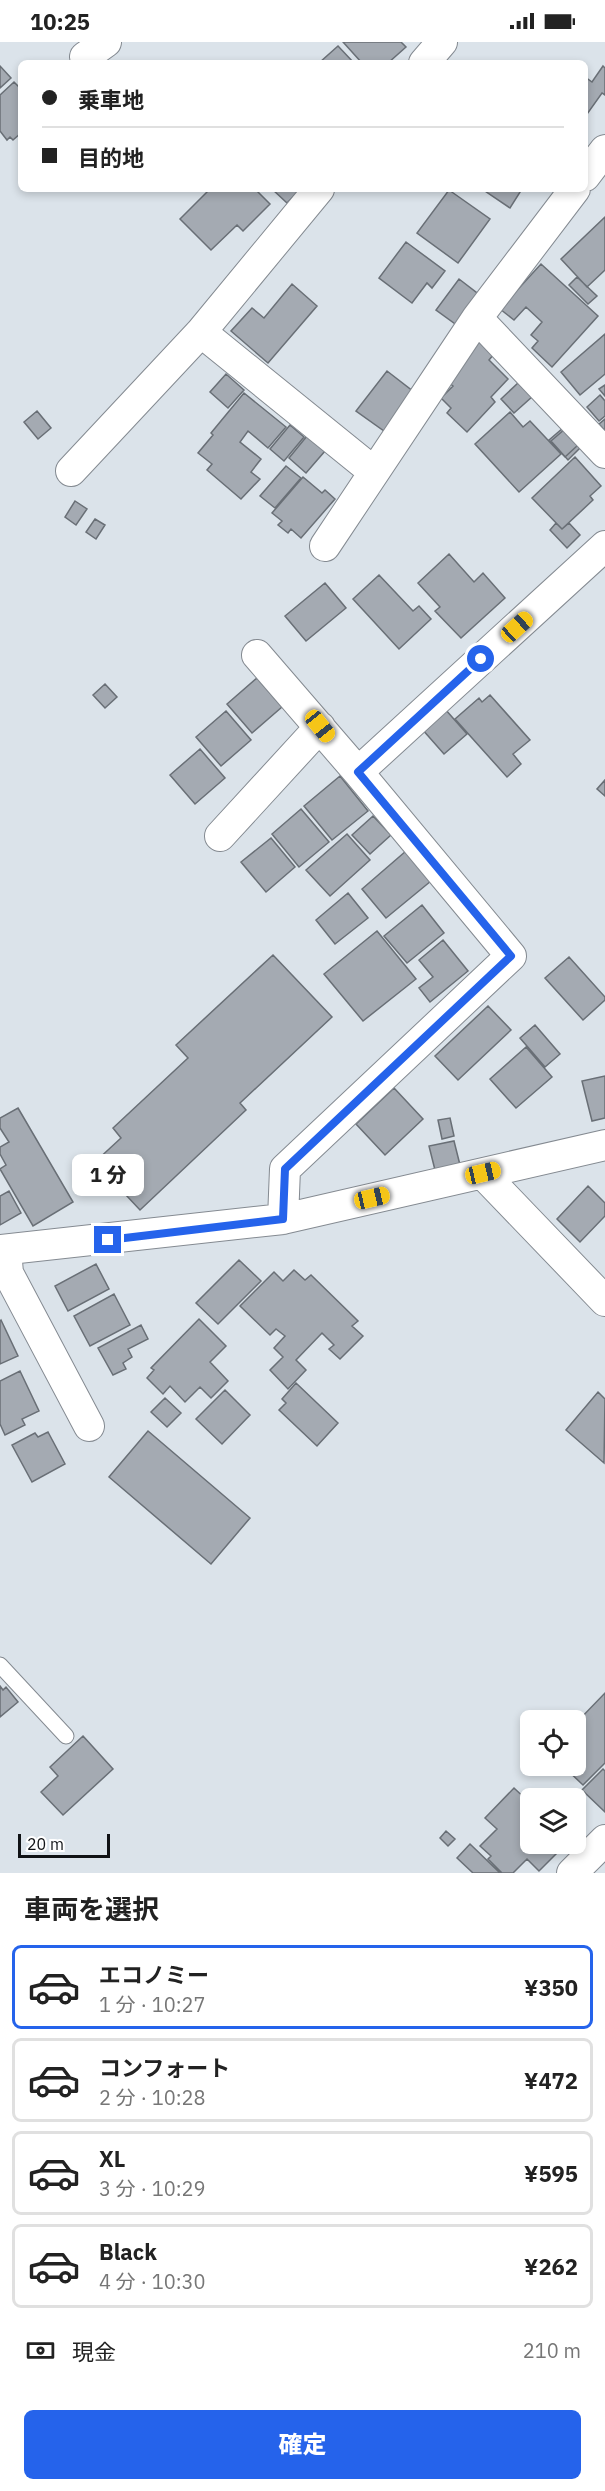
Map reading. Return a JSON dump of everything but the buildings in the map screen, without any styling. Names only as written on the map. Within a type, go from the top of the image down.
[{"type":"street","points":[[427,60],[442,42]]},
{"type":"street","points":[[588,172],[605,150]]},
{"type":"street","points":[[71,471],[201,332],[318,192]]},
{"type":"street","points":[[325,546],[477,318],[573,192]]},
{"type":"street","points":[[477,318],[605,453]]},
{"type":"street","points":[[201,332],[374,472]]},
{"type":"street","points":[[358,772],[605,546]]},
{"type":"street","points":[[257,655],[320,726],[511,956],[285,1169],[283,1219]]},
{"type":"street","points":[[220,836],[320,726]]},
{"type":"street","points":[[89,1426],[8,1273],[3,1250],[283,1219],[605,1145]]},
{"type":"street","points":[[483,1173],[605,1301]]},
{"type":"street","points":[[572,1873],[605,1840]]},
{"type":"lane","points":[[0,1665],[66,1736]]},
{"type":"route","points":[[108,1240],[283,1219],[285,1169],[511,956],[358,772],[481,659]]}]
